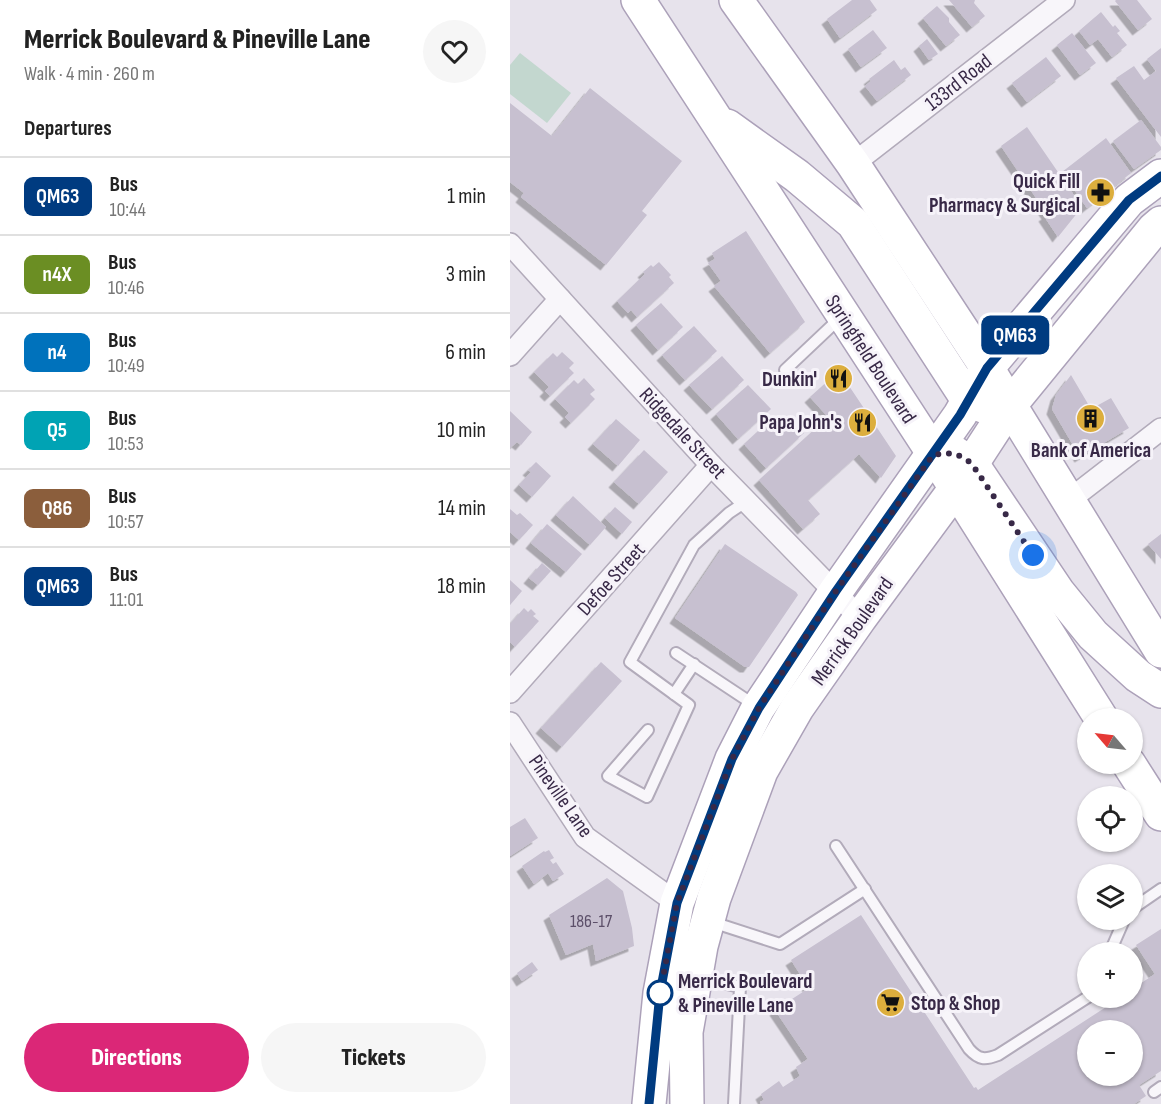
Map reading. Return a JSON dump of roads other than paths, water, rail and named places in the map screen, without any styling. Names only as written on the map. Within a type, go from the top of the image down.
[{"type":"main road","name":"Springfield Boulevard","points":[[638,0],[933,455],[964,476],[1095,708]]},
{"type":"main road","points":[[736,0],[853,164],[987,368],[1161,651]]},
{"type":"main road","points":[[713,116],[797,176],[853,223],[969,400],[982,406],[997,408],[1010,405]]},
{"type":"main road","name":"Merrick Boulevard","points":[[687,1104],[686,1032],[695,977],[692,912],[732,759],[759,708],[836,591],[933,455],[987,368],[1129,200],[1161,176]]},
{"type":"main road","name":"Merrick Boulevard","points":[[649,1104],[660,993],[692,912],[761,771],[797,708],[964,476],[1010,405],[1161,223]]},
{"type":"main road","points":[[964,476],[1093,635],[1138,676],[1161,691]]},
{"type":"main road","points":[[1135,774],[1161,814]]},
{"type":"street","name":"133rd Road","points":[[853,164],[1064,0]]},
{"type":"street","name":"Ridgedale Street","points":[[510,244],[711,465],[860,618]]},
{"type":"street","points":[[510,355],[560,299]]},
{"type":"street","points":[[1068,501],[1161,429]]},
{"type":"street","name":"Defoe Street","points":[[510,692],[711,465]]},
{"type":"street","name":"Pineville Lane","points":[[510,723],[585,837],[692,912]]},
{"type":"lane","points":[[785,370],[843,315]]},
{"type":"lane","points":[[648,730],[608,776],[647,797],[689,705],[630,662],[694,545],[729,513],[747,501]]},
{"type":"lane","points":[[676,652],[759,708]]},
{"type":"lane","points":[[674,694],[694,664]]},
{"type":"lane","points":[[836,846],[976,1057],[986,1060],[998,1054],[1077,1004]]},
{"type":"lane","points":[[692,912],[718,925],[780,945],[866,889]]},
{"type":"lane","points":[[1143,901],[1161,889]]},
{"type":"lane","points":[[695,977],[740,987],[734,1104]]},
{"type":"place","name":"Quick Fill Pharmacy & Surgical","points":[[1101,193]]},
{"type":"place","name":"Dunkin'","points":[[838,379]]},
{"type":"place","name":"Bank of America","points":[[1091,419]]},
{"type":"place","name":"Papa John's","points":[[863,422]]},
{"type":"place","name":"Merrick Boulevard & Pineville Lane","points":[[660,993]]},
{"type":"place","name":"Stop & Shop","points":[[890,1003]]}]
